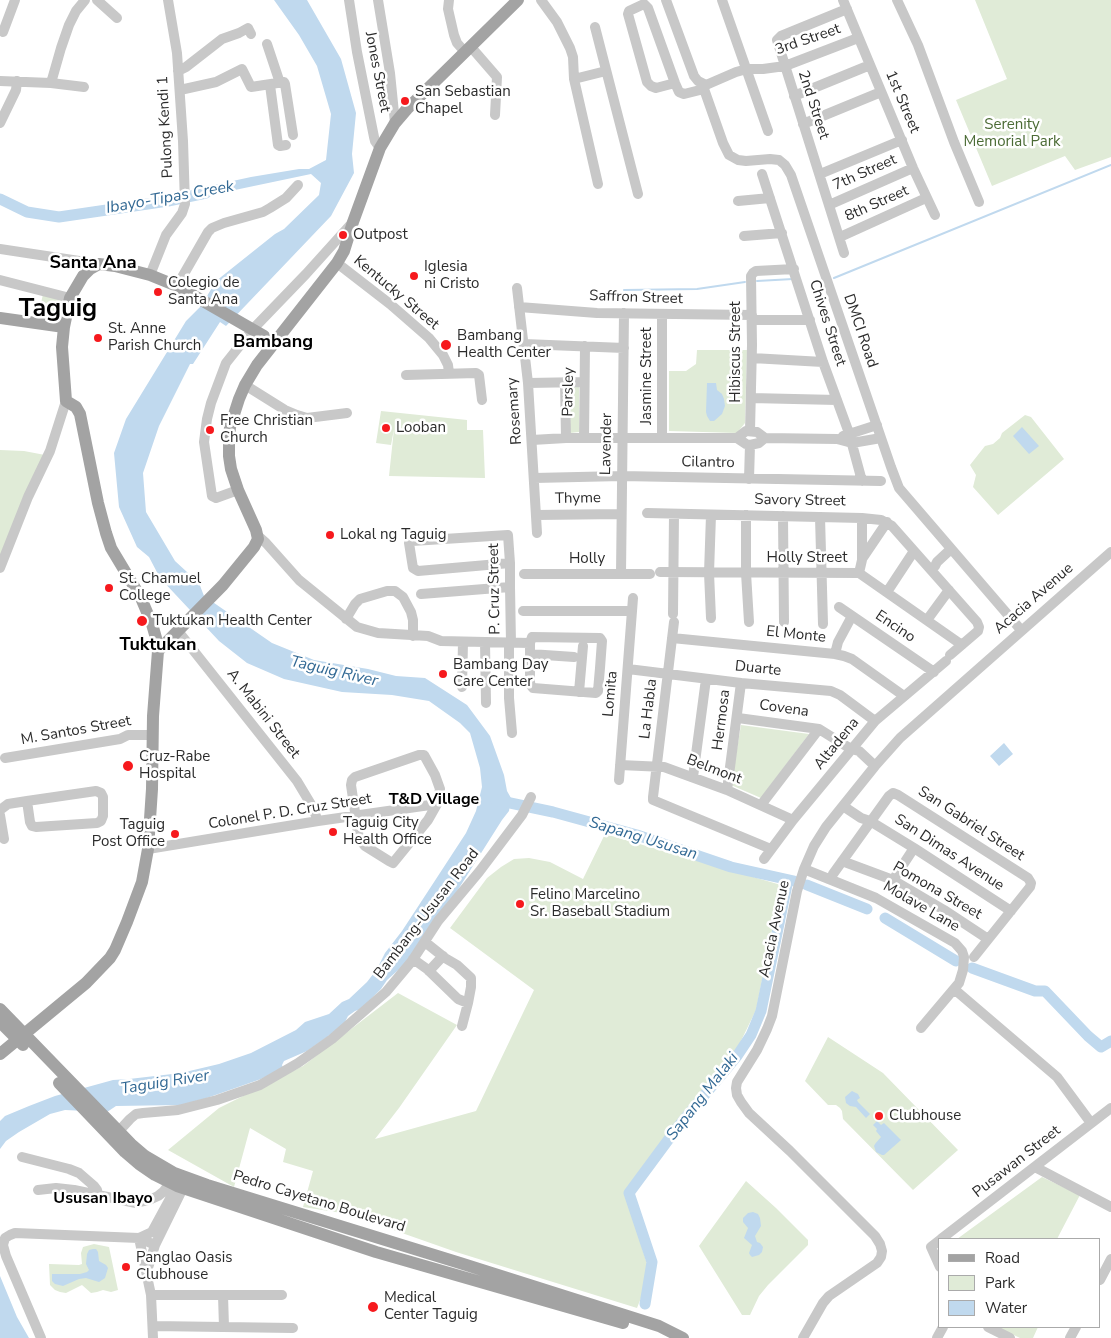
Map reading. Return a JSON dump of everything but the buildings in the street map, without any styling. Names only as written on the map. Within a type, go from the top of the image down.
[{"type":"main road","points":[[158,651],[223,585],[254,547],[258,539],[231,469],[229,440],[234,412],[245,385],[257,365],[265,337],[337,263],[344,251],[380,148],[395,123],[518,0]]},
{"type":"main road","points":[[0,1054],[86,983],[110,958],[125,928],[142,882],[148,849],[152,789],[152,735],[158,651],[156,638],[147,611],[118,562],[106,533],[79,411],[66,401],[62,347],[70,298],[83,276],[99,264],[126,268],[150,275],[176,286],[265,337]]},
{"type":"main road","points":[[0,318],[64,327]]},
{"type":"main road","name":"Pedro Cayetano Boulevard","points":[[0,1009],[21,1037],[64,1081],[145,1156],[205,1190],[399,1258],[668,1338]]},
{"type":"main road","name":"Pedro Cayetano Boulevard","points":[[0,1022],[21,1037]]},
{"type":"main road","name":"Pedro Cayetano Boulevard","points":[[64,1081],[104,1130],[125,1152],[138,1164],[176,1186],[205,1190],[403,1245],[650,1323],[667,1329],[682,1338]]},
{"type":"main road","points":[[399,1258],[403,1245]]},
{"type":"street","points":[[4,32],[15,0]]},
{"type":"street","points":[[50,83],[69,25],[76,11],[85,0]]},
{"type":"street","points":[[97,0],[117,18]]},
{"type":"street","name":"Pulong Kendi 1","points":[[150,275],[166,235],[182,213],[184,204],[180,90],[176,48],[168,0]]},
{"type":"street","name":"Jones Street","points":[[349,0],[374,137],[380,148]]},
{"type":"street","points":[[378,0],[390,73],[395,123]]},
{"type":"street","points":[[449,0],[448,9],[457,43],[468,49],[496,77],[495,115]]},
{"type":"street","points":[[541,0],[557,22],[573,57],[574,79],[598,184]]},
{"type":"street","points":[[666,0],[694,76],[705,87]]},
{"type":"street","points":[[722,0],[741,71],[768,132]]},
{"type":"street","points":[[897,0],[918,45],[954,142],[979,202]]},
{"type":"street","points":[[674,83],[656,88],[647,82],[628,14],[629,11],[644,4],[648,8],[674,83],[682,94],[705,87],[741,71]]},
{"type":"street","name":"1st Street","points":[[845,4],[913,168],[935,215]]},
{"type":"street","name":"2nd Street","points":[[844,253],[777,40],[779,37],[845,4]]},
{"type":"street","points":[[595,27],[638,194]]},
{"type":"street","points":[[178,71],[222,39],[248,28],[251,34]]},
{"type":"street","name":"3rd Street","points":[[741,71],[785,66],[858,38]]},
{"type":"street","points":[[267,44],[275,84],[278,144],[280,146],[286,145]]},
{"type":"street","points":[[794,96],[870,65]]},
{"type":"street","points":[[180,90],[216,82],[242,69],[251,87],[284,82],[293,134]]},
{"type":"street","points":[[574,79],[606,71]]},
{"type":"street","points":[[0,81],[50,83],[84,87]]},
{"type":"street","points":[[0,123],[16,90],[18,81]]},
{"type":"street","name":"DMCI Road","points":[[705,87],[723,143],[729,155],[738,160],[746,161],[778,160],[785,165],[791,175],[899,488],[949,554],[1021,630]]},
{"type":"street","points":[[803,124],[881,92]]},
{"type":"street","points":[[820,174],[902,140]]},
{"type":"street","name":"7th Street","points":[[829,205],[913,168]]},
{"type":"street","name":"Chives Street","points":[[762,174],[823,362],[851,438],[862,481]]},
{"type":"street","points":[[176,286],[212,228],[263,212],[286,198],[298,185]]},
{"type":"street","points":[[738,200],[770,198]]},
{"type":"street","name":"8th Street","points":[[840,237],[926,198]]},
{"type":"street","points":[[238,490],[216,498],[212,496],[204,442],[207,419],[214,393],[226,363],[265,337],[306,274],[353,222]]},
{"type":"street","points":[[744,236],[782,234]]},
{"type":"street","points":[[0,249],[99,264]]},
{"type":"street","name":"Kentucky Street","points":[[337,263],[390,304],[429,338],[443,355],[448,365],[448,373]]},
{"type":"street","name":"Hibiscus Street","points":[[750,431],[752,358],[751,276],[756,271],[794,269]]},
{"type":"street","points":[[0,280],[70,298]]},
{"type":"street","name":"Rosemary","points":[[517,288],[528,383],[537,533]]},
{"type":"street","name":"Saffron Street","points":[[519,307],[810,320]]},
{"type":"street","name":"Lavender","points":[[621,574],[624,313]]},
{"type":"street","name":"Jasmine Street","points":[[662,314],[662,438]]},
{"type":"street","points":[[524,344],[624,348]]},
{"type":"street","name":"Parsley","points":[[584,438],[585,346]]},
{"type":"street","points":[[752,358],[823,362]]},
{"type":"street","points":[[406,375],[475,372],[478,374],[482,400]]},
{"type":"street","points":[[565,382],[566,438]]},
{"type":"street","points":[[528,383],[584,382]]},
{"type":"street","points":[[245,385],[285,410],[307,418],[347,413]]},
{"type":"street","points":[[751,398],[837,400]]},
{"type":"street","points":[[0,568],[28,497],[50,451],[66,401]]},
{"type":"street","points":[[851,438],[876,425]]},
{"type":"street","points":[[532,440],[566,438],[737,438],[746,431],[757,432],[765,438],[881,438]]},
{"type":"street","points":[[737,438],[743,443],[750,445],[759,443],[765,438]]},
{"type":"street","points":[[749,478],[750,445]]},
{"type":"street","name":"Cilantro","points":[[534,478],[622,476],[881,481]]},
{"type":"street","name":"Savory Street","points":[[647,513],[862,518],[887,522]]},
{"type":"street","name":"Thyme","points":[[536,515],[621,514]]},
{"type":"street","name":"La Habla","points":[[674,514],[672,638],[653,800],[771,849]]},
{"type":"street","points":[[711,514],[709,573],[711,618]]},
{"type":"street","points":[[746,515],[746,573],[749,622]]},
{"type":"street","points":[[783,516],[784,622]]},
{"type":"street","points":[[820,517],[823,624]]},
{"type":"street","points":[[859,573],[862,560],[862,518]]},
{"type":"street","points":[[862,560],[887,522],[914,552],[933,568],[949,590],[927,620]]},
{"type":"street","points":[[257,535],[299,580],[357,627],[378,633],[428,636],[441,641],[530,643]]},
{"type":"street","name":"P. Cruz Street","points":[[510,563],[418,571],[413,568],[409,545],[412,541],[508,535],[510,563],[509,698],[512,733]]},
{"type":"street","points":[[886,592],[914,552]]},
{"type":"street","name":"Acacia Avenue","points":[[803,1338],[829,1296],[877,1263],[882,1251],[875,1236],[750,1113],[737,1095],[737,1082],[757,1050],[772,1016],[797,891],[804,870],[820,837],[845,803],[906,732],[1111,552]]},
{"type":"street","points":[[933,568],[940,566],[949,554]]},
{"type":"street","name":"Holly","points":[[524,574],[655,573]]},
{"type":"street","name":"Holly Street","points":[[655,573],[859,573],[962,645]]},
{"type":"street","points":[[421,594],[510,587]]},
{"type":"street","points":[[346,619],[360,599],[392,590],[403,597],[411,612],[413,636]]},
{"type":"street","name":"Altadena","points":[[764,859],[793,820],[875,721],[934,672],[978,631],[977,622],[949,590]]},
{"type":"street","name":"Lomita","points":[[619,780],[634,598]]},
{"type":"street","name":"Encino","points":[[839,607],[934,672]]},
{"type":"street","points":[[523,611],[632,611]]},
{"type":"street","points":[[835,654],[838,642],[852,616]]},
{"type":"street","name":"A. Mabini Street","points":[[178,631],[297,781],[312,806],[318,821]]},
{"type":"street","points":[[532,637],[600,638],[602,641],[598,691],[594,694],[532,688],[530,684],[530,654],[532,637]]},
{"type":"street","name":"El Monte","points":[[672,638],[835,654],[852,659],[904,696]]},
{"type":"street","points":[[462,687],[463,642]]},
{"type":"street","points":[[485,642],[486,703]]},
{"type":"street","points":[[579,692],[583,646]]},
{"type":"street","points":[[530,654],[574,657]]},
{"type":"street","name":"Duarte","points":[[628,669],[741,683],[831,691],[840,695],[875,721]]},
{"type":"street","points":[[693,776],[706,678]]},
{"type":"street","name":"Hermosa","points":[[727,790],[738,718],[741,683]]},
{"type":"street","name":"Covena","points":[[738,718],[820,730],[851,749],[855,756],[864,760],[873,769]]},
{"type":"street","points":[[761,805],[820,730]]},
{"type":"street","name":"M. Santos Street","points":[[5,758],[120,739],[128,735],[152,735]]},
{"type":"street","points":[[419,755],[424,755],[440,789],[437,804],[428,820],[393,863],[362,843],[359,839],[355,816],[351,785],[355,777],[419,755]]},
{"type":"street","name":"Belmont","points":[[620,765],[664,767],[693,776],[793,820]]},
{"type":"street","points":[[0,810],[8,804],[26,801],[96,791],[101,793],[103,797],[103,816],[101,821],[97,823],[36,827],[32,826],[30,822],[26,801]]},
{"type":"street","name":"San Gabriel Street","points":[[870,821],[889,796],[893,793],[898,795],[1028,878],[1031,883],[1030,887],[1011,911]]},
{"type":"street","name":"Bambang-Ususan Road","points":[[118,1132],[136,1114],[178,1110],[217,1100],[260,1084],[298,1063],[332,1039],[386,992],[413,959],[438,921],[479,872],[522,815],[529,800]]},
{"type":"street","name":"San Dimas Avenue","points":[[845,803],[1011,911]]},
{"type":"street","name":"Colonel P. D. Cruz Street","points":[[148,849],[318,821],[437,804]]},
{"type":"street","points":[[0,815],[4,839]]},
{"type":"street","points":[[833,874],[870,821]]},
{"type":"street","points":[[893,880],[914,848]]},
{"type":"street","name":"Pomona Street","points":[[842,861],[893,880],[988,939]]},
{"type":"street","name":"Molave Lane","points":[[804,870],[876,898],[955,943],[962,951],[964,957],[963,970],[959,983],[921,1028]]},
{"type":"street","points":[[974,957],[1011,911]]},
{"type":"street","points":[[425,942],[457,965],[470,978],[471,987],[462,1026]]},
{"type":"street","points":[[429,970],[443,956]]},
{"type":"street","points":[[413,959],[429,970],[458,999],[468,1004]]},
{"type":"street","points":[[954,989],[1057,1077],[1091,1124]]},
{"type":"street","name":"Pusawan Street","points":[[943,1238],[1111,1108]]},
{"type":"street","points":[[22,1157],[79,1172],[94,1186],[98,1194]]},
{"type":"street","points":[[1035,1167],[1111,1206]]},
{"type":"street","points":[[38,1190],[56,1188],[74,1190],[136,1203],[149,1200],[176,1186]]},
{"type":"street","points":[[146,1274],[176,1186]]},
{"type":"street","points":[[139,1238],[152,1232],[169,1209]]},
{"type":"street","points":[[41,1338],[6,1256],[3,1245],[5,1238],[15,1233],[139,1238],[155,1245]]},
{"type":"street","points":[[139,1238],[151,1295],[153,1338]]},
{"type":"street","name":"Pusawan Street","points":[[938,1242],[931,1247],[938,1262]]},
{"type":"street","points":[[1101,1278],[1111,1259]]},
{"type":"street","points":[[151,1295],[282,1295]]},
{"type":"street","points":[[223,1295],[224,1327]]},
{"type":"street","points":[[153,1326],[292,1328]]},
{"type":"street","points":[[990,1328],[1010,1338]]},
{"type":"green space","name":"Serenity Memorial Park","points":[[975,0],[1111,0],[1111,157],[1075,170],[1065,156],[992,186],[956,100],[1007,79]]},
{"type":"green space","points":[[43,294],[63,298],[58,321],[38,317]]},
{"type":"green space","points":[[697,350],[747,350],[745,423],[737,433],[669,431],[669,371],[686,371],[696,364]]},
{"type":"green space","points":[[579,386],[579,432],[570,433],[571,387]]},
{"type":"green space","points":[[381,411],[467,420],[467,430],[483,430],[485,478],[389,476],[394,429],[391,445],[376,443]]},
{"type":"green space","points":[[1025,415],[1031,417],[1064,459],[998,515],[973,487],[976,475],[970,465],[985,446],[993,444],[1000,438],[1002,433]]},
{"type":"green space","points":[[0,450],[24,451],[45,455],[0,562]]},
{"type":"green space","points":[[741,725],[809,734],[761,798],[731,785]]},
{"type":"green space","points":[[605,834],[781,885],[756,1010],[738,1047],[708,1086],[681,1115],[625,1193],[648,1267],[646,1285],[637,1308],[456,1252],[348,1214],[303,1207],[313,1171],[283,1162],[286,1149],[250,1128],[234,1187],[168,1150],[219,1108],[303,1066],[398,993],[457,1025],[375,1139],[476,1111],[534,990],[450,928],[487,878],[514,859],[529,858],[550,862],[583,879]]},
{"type":"green space","points":[[828,1037],[883,1073],[958,1150],[913,1190],[843,1119],[840,1108],[836,1105],[828,1105],[805,1081]]},
{"type":"green space","points":[[1042,1177],[1080,1195],[1058,1238],[958,1238]]},
{"type":"green space","points":[[746,1181],[808,1240],[808,1245],[768,1285],[759,1296],[750,1315],[742,1315],[699,1246]]},
{"type":"green space","points":[[94,1244],[109,1247],[118,1290],[111,1292],[103,1290],[91,1293],[82,1285],[66,1293],[55,1290],[50,1285],[49,1264],[82,1264],[81,1253],[83,1247]]},
{"type":"green space","points":[[999,1328],[1038,1328],[1033,1338],[1020,1338]]},
{"type":"water","name":"Taguig River","points":[[274,0],[307,0],[341,59],[356,113],[352,154],[354,173],[331,216],[226,326],[220,322],[193,364],[190,364],[159,426],[143,473],[146,512],[175,561],[199,583],[204,596],[272,643],[314,660],[368,669],[396,676],[425,678],[467,705],[490,736],[504,775],[507,791],[511,798],[509,811],[447,907],[404,965],[387,980],[381,989],[361,1009],[348,1016],[344,1024],[307,1051],[284,1061],[283,1068],[261,1079],[204,1099],[180,1105],[116,1106],[107,1112],[65,1110],[50,1114],[6,1141],[0,1149],[0,1121],[5,1116],[55,1096],[113,1080],[181,1073],[219,1064],[251,1053],[296,1030],[305,1022],[329,1014],[342,1002],[349,999],[367,982],[377,969],[385,953],[402,931],[466,833],[476,811],[482,787],[480,768],[470,733],[460,723],[429,701],[392,695],[342,692],[284,679],[247,663],[219,641],[160,578],[149,557],[137,547],[119,507],[114,453],[126,419],[186,321],[201,306],[216,281],[284,229],[319,195],[321,183],[311,174],[192,199],[191,190],[251,177],[309,169],[326,160],[331,114],[317,66],[299,35]]},
{"type":"water","points":[[707,383],[716,383],[717,390],[724,399],[725,406],[722,414],[714,421],[710,421],[706,412]]},
{"type":"water","points":[[1022,427],[1039,446],[1029,454],[1013,436]]},
{"type":"water","points":[[1004,743],[1013,754],[999,766],[990,756]]},
{"type":"water","points":[[852,1091],[858,1094],[860,1098],[857,1100],[858,1102],[870,1114],[866,1118],[856,1107],[846,1103],[845,1097]]},
{"type":"water","points":[[877,1121],[881,1125],[884,1123],[901,1140],[884,1155],[876,1152],[874,1146],[881,1137],[873,1125]]},
{"type":"water","points":[[748,1213],[758,1214],[760,1218],[761,1226],[755,1236],[757,1242],[763,1247],[759,1255],[752,1257],[749,1253],[752,1245],[744,1238],[748,1228],[743,1222],[743,1218]]},
{"type":"water","points":[[96,1249],[98,1252],[99,1261],[108,1268],[105,1278],[99,1282],[86,1278],[79,1279],[63,1286],[52,1281],[52,1274],[80,1274],[87,1272],[89,1270],[86,1264],[87,1254],[89,1250]]},
{"type":"water","points":[[0,1276],[17,1317],[29,1338],[0,1338]]},
{"type":"waterway","points":[[834,278],[1111,165]]},
{"type":"waterway","name":"Ibayo-Tipas Creek","points":[[0,199],[27,212],[59,217],[168,201],[206,193]]},
{"type":"waterway","points":[[757,281],[793,279]]},
{"type":"waterway","points":[[624,290],[697,289],[745,282]]},
{"type":"waterway","name":"Sapang Ususan","points":[[496,800],[553,812],[637,835],[731,867],[794,881]]},
{"type":"waterway","name":"Sapang Malaki","points":[[645,1304],[652,1262],[629,1193],[677,1128],[737,1056],[751,1035],[761,1011],[788,880]]},
{"type":"waterway","name":"Sapang Ususan","points":[[807,885],[867,909]]},
{"type":"waterway","name":"Sapang Ususan","points":[[885,918],[956,961]]},
{"type":"waterway","name":"Sapang Ususan","points":[[972,968],[1035,991],[1045,991],[1101,1047],[1111,1041]]},
{"type":"place","name":"San Sebastian Chapel","points":[[405,101]]},
{"type":"place","name":"Outpost","points":[[343,235]]},
{"type":"place","name":"Iglesia ni Cristo","points":[[414,276]]},
{"type":"place","name":"Colegio de Santa Ana","points":[[158,292]]},
{"type":"place","name":"St. Anne Parish Church","points":[[98,338]]},
{"type":"place","name":"Bambang Health Center","points":[[446,345]]},
{"type":"place","name":"Looban","points":[[386,428]]},
{"type":"place","name":"Free Christian Church","points":[[210,430]]},
{"type":"place","name":"Lokal ng Taguig","points":[[330,535]]},
{"type":"place","name":"St. Chamuel College","points":[[109,588]]},
{"type":"place","name":"Tuktukan Health Center","points":[[142,621]]},
{"type":"place","name":"Bambang Day Care Center","points":[[443,674]]},
{"type":"place","name":"Cruz-Rabe Hospital","points":[[128,766]]},
{"type":"place","name":"Taguig City Health Office","points":[[333,832]]},
{"type":"place","name":"Taguig Post Office","points":[[175,834]]},
{"type":"place","name":"Felino Marcelino Sr. Baseball Stadium","points":[[520,904]]},
{"type":"place","name":"Clubhouse","points":[[879,1116]]},
{"type":"place","name":"Panglao Oasis Clubhouse","points":[[126,1267]]},
{"type":"place","name":"Medical Center Taguig","points":[[373,1307]]},
{"type":"district","name":"Santa Ana","points":[[93,264]]},
{"type":"district","name":"Taguig","points":[[58,310]]},
{"type":"district","name":"Bambang","points":[[273,343]]},
{"type":"district","name":"Tuktukan","points":[[158,646]]},
{"type":"district","name":"T&D Village","points":[[434,800]]},
{"type":"district","name":"Ususan Ibayo","points":[[103,1199]]}]
